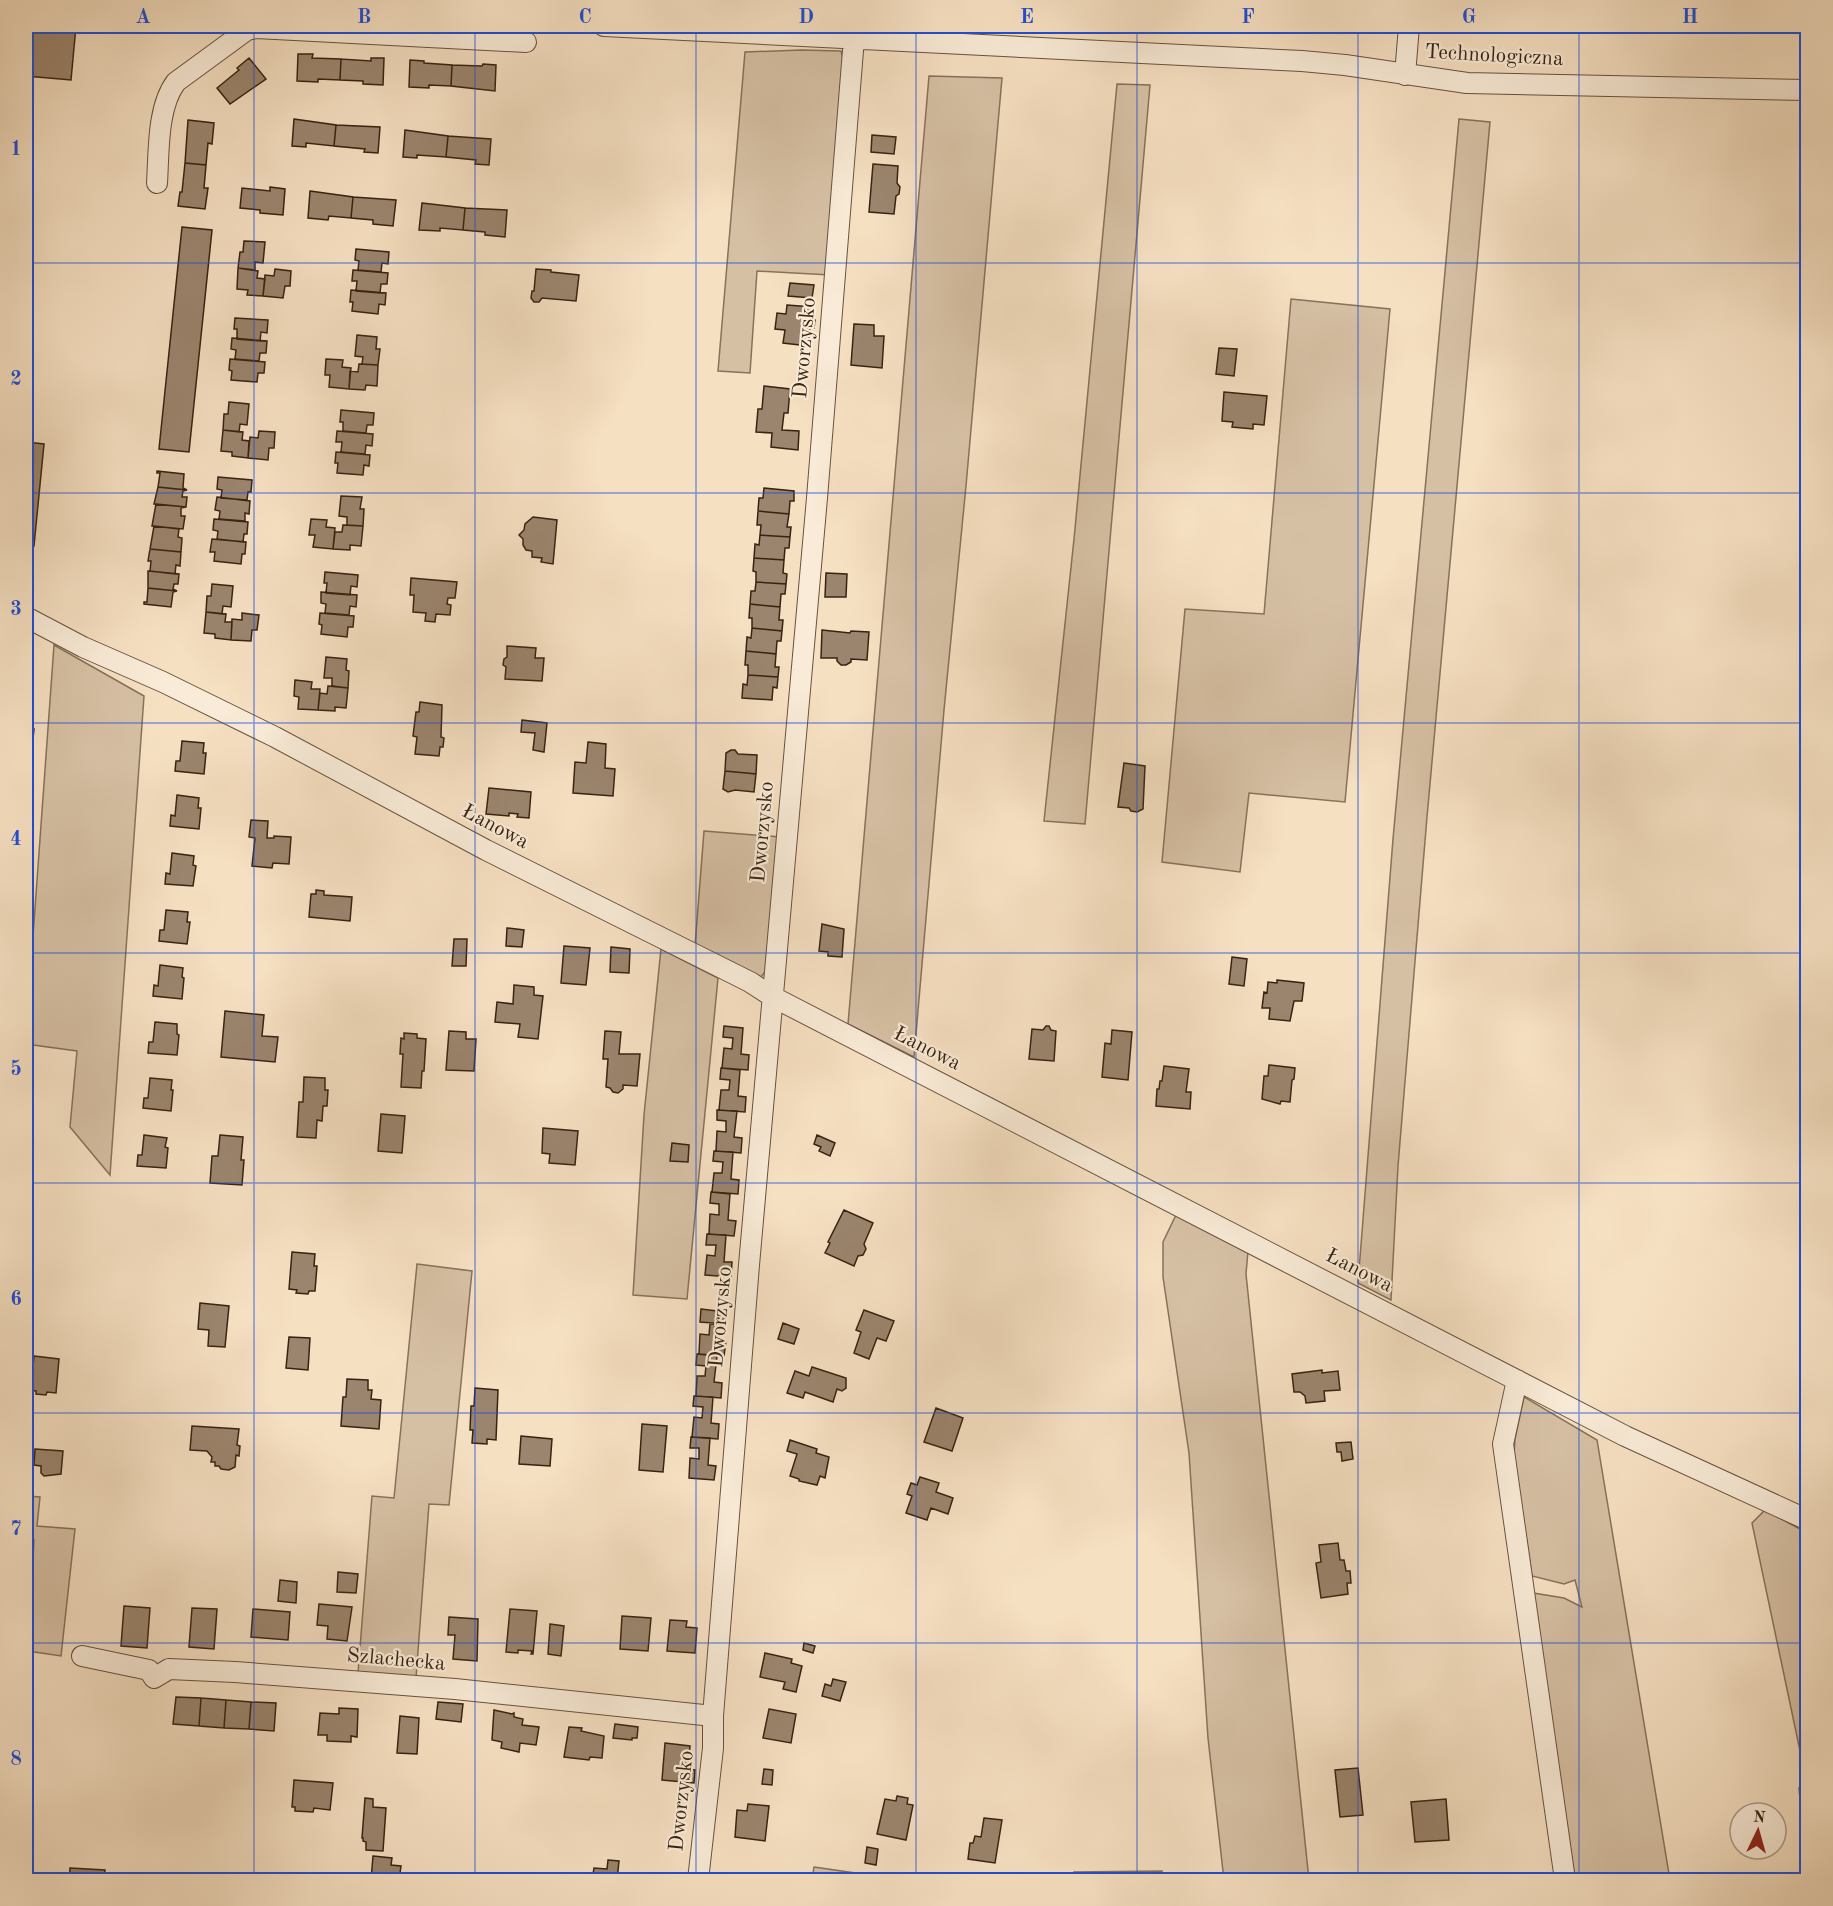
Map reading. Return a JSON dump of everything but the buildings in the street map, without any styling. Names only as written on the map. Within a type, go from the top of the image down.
[{"type":"street","points":[[604,26],[854,38]]},
{"type":"street","points":[[1405,75],[1409,26]]},
{"type":"street","points":[[157,183],[164,107],[168,92],[176,82],[247,30],[257,27],[526,42]]},
{"type":"street","name":"Technologiczna","points":[[854,38],[1302,61],[1467,83],[1808,90]]},
{"type":"street","name":"Dworzysko","points":[[698,1881],[712,1748],[740,1372],[854,38]]},
{"type":"street","name":"Łanowa","points":[[26,617],[83,647],[163,682],[275,737],[486,850],[750,982],[773,997],[1625,1436],[1808,1520]]},
{"type":"street","points":[[1517,1380],[1503,1444],[1565,1881]]},
{"type":"street","name":"Szlachecka","points":[[82,1656],[149,1670],[154,1678],[169,1669],[236,1672],[456,1689],[713,1716]]},
{"type":"shaded area","points":[[841,51],[846,70],[830,275],[757,271],[750,373],[718,371],[745,52]]},
{"type":"shaded area","points":[[929,76],[1002,78],[914,1057],[848,1024]]},
{"type":"shaded area","points":[[1117,84],[1150,85],[1085,824],[1044,821],[1074,539]]},
{"type":"shaded area","points":[[1459,119],[1490,122],[1427,817],[1398,1166],[1391,1300],[1358,1283],[1393,839]]},
{"type":"shaded area","points":[[1291,299],[1390,309],[1345,802],[1249,793],[1240,872],[1162,862],[1185,609],[1264,614]]},
{"type":"shaded area","points":[[54,645],[144,696],[110,1175],[70,1127],[77,1051],[26,1044],[26,950],[32,950]]},
{"type":"shaded area","points":[[704,831],[781,837],[768,968],[761,977],[695,946]]},
{"type":"shaded area","points":[[661,949],[718,978],[687,1299],[633,1295],[644,1115]]},
{"type":"shaded area","points":[[1176,1215],[1248,1251],[1246,1274],[1309,1880],[1224,1880],[1208,1738],[1189,1453],[1163,1277],[1163,1242]]},
{"type":"shaded area","points":[[417,1264],[472,1271],[449,1505],[429,1504],[416,1678],[358,1673],[372,1496],[394,1498]]},
{"type":"shaded area","points":[[1524,1397],[1597,1440],[1670,1880],[1575,1880],[1533,1593],[1564,1598],[1582,1607],[1575,1580],[1564,1584],[1532,1576],[1514,1455]]},
{"type":"shaded area","points":[[26,1496],[40,1497],[37,1526],[75,1529],[61,1656],[28,1651],[34,1540],[26,1539]]},
{"type":"shaded area","points":[[1765,1510],[1807,1533],[1807,1784],[1752,1523]]},
{"type":"shaded area","points":[[1799,1788],[1807,1791],[1807,1880]]},
{"type":"shaded area","points":[[814,1867],[855,1873],[854,1880],[812,1880]]},
{"type":"shaded area","points":[[1162,1871],[1163,1880],[1074,1880],[1074,1872]]}]
